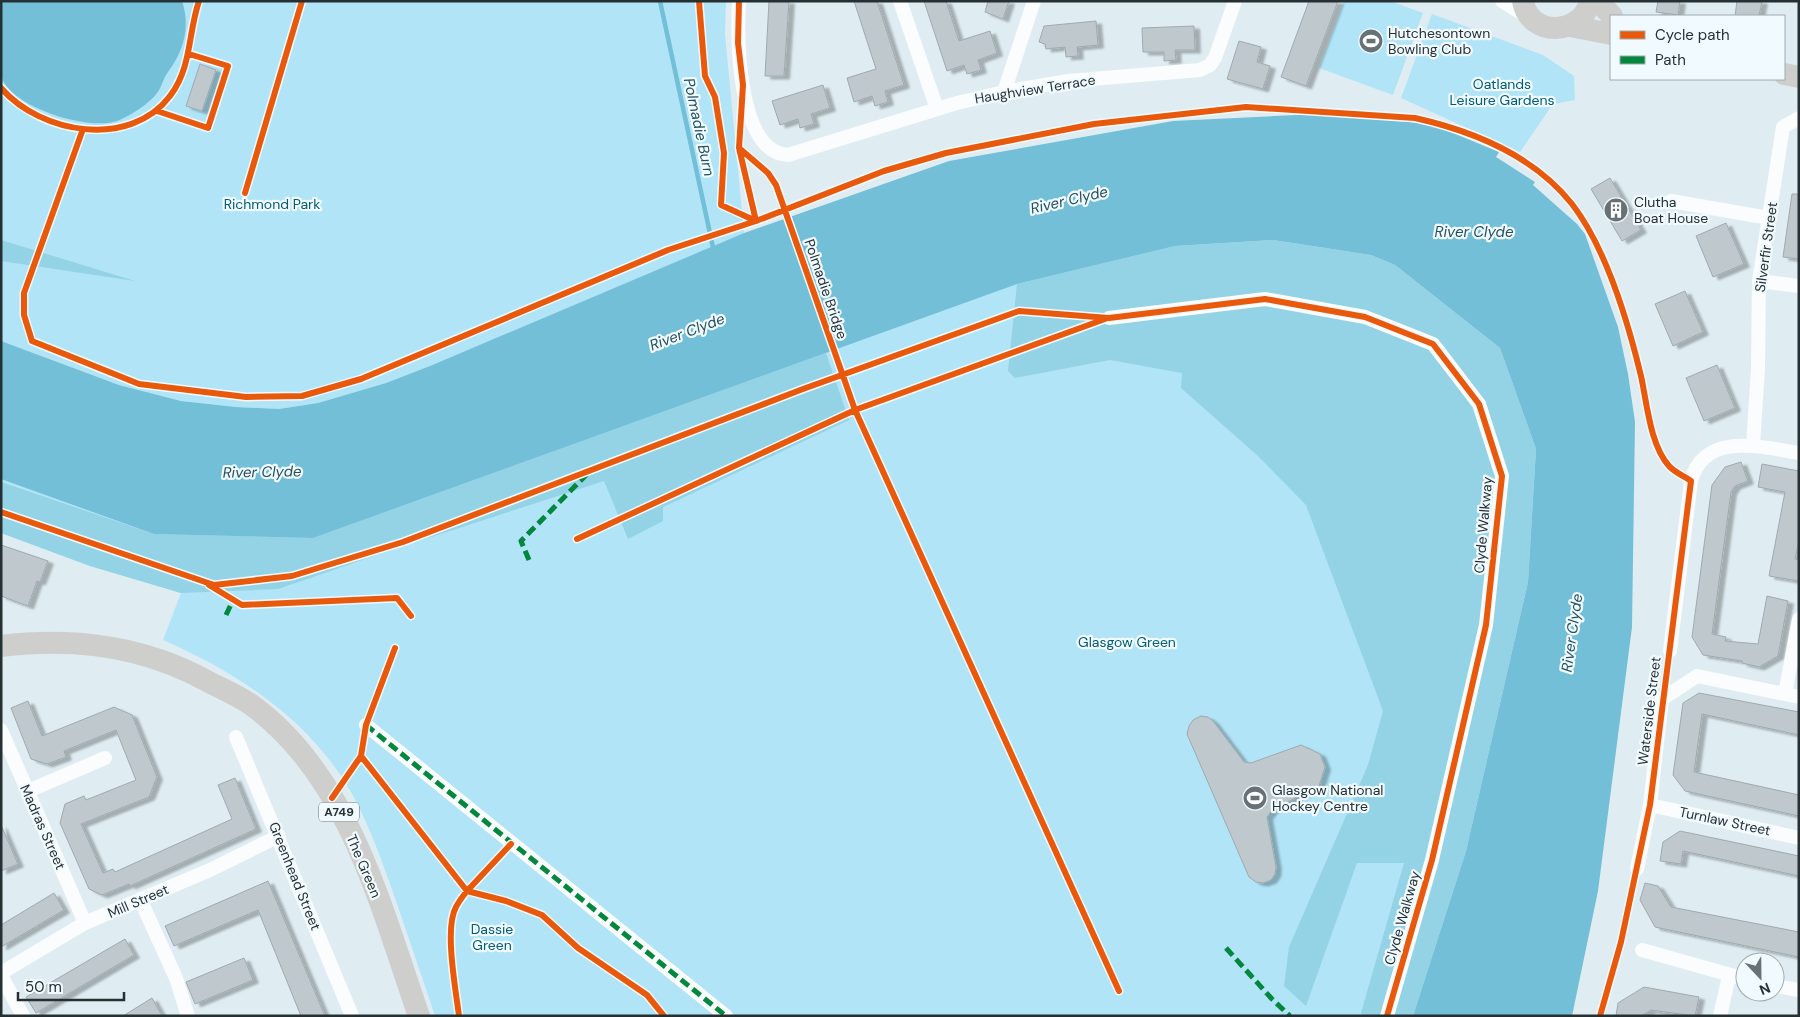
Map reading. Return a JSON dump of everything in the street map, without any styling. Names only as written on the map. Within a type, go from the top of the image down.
[{"type":"main road","points":[[1527,10],[1547,28],[1558,29],[1570,26],[1586,13],[1590,1]]},
{"type":"main road","points":[[1598,1],[1611,15]]},
{"type":"main road","points":[[1570,26],[1610,34]]},
{"type":"main road","points":[[1785,74],[1799,77]]},
{"type":"main road","name":"The Green","points":[[1,646],[34,642],[116,648],[181,666],[252,706],[276,726],[313,768],[332,798],[363,858],[419,1016]]},
{"type":"street","name":"Haughview Terrace","points":[[739,1],[738,43],[742,80],[760,138],[765,146],[778,154],[798,153],[937,108],[1004,92],[1068,81],[1200,70],[1210,65],[1215,58],[1235,1]]},
{"type":"street","points":[[900,1],[937,108]]},
{"type":"street","points":[[1004,92],[1034,1]]},
{"type":"street","points":[[1502,1],[1527,10]]},
{"type":"street","name":"Silverfir Street","points":[[1753,446],[1758,368],[1759,281],[1783,127],[1799,118]]},
{"type":"street","points":[[1671,200],[1769,218]]},
{"type":"street","points":[[1759,281],[1799,286]]},
{"type":"street","name":"Clyde Walkway","points":[[1109,318],[1265,299],[1365,317],[1433,344],[1479,404],[1502,476],[1486,625],[1432,860],[1387,1016]]},
{"type":"street","name":"Waterside Street","points":[[1670,651],[1696,465],[1707,456],[1726,447],[1738,444],[1799,453]]},
{"type":"street","points":[[1792,695],[1799,619]]},
{"type":"street","name":"Waterside Street","points":[[1637,869],[1650,805],[1662,698],[1697,676],[1792,695]]},
{"type":"street","points":[[366,726],[726,1016]]},
{"type":"street","name":"Madras Street","points":[[1,730],[85,923]]},
{"type":"street","name":"Greenhead Street","points":[[236,738],[279,836],[352,1016]]},
{"type":"street","points":[[28,792],[105,758]]},
{"type":"street","name":"Turnlaw Street","points":[[1650,805],[1799,838]]},
{"type":"street","name":"Mill Street","points":[[1,974],[85,923],[210,870],[279,836]]},
{"type":"street","points":[[140,899],[176,978],[188,1016]]},
{"type":"street","points":[[1642,950],[1735,977]]},
{"type":"street","points":[[1,974],[23,1016]]},
{"type":"street","points":[[1720,1016],[1729,976]]},
{"type":"street","points":[[1785,988],[1799,990]]},
{"type":"green space","name":"Richmond Park","points":[[1,1],[726,1],[725,34],[744,233],[430,366],[386,383],[318,403],[279,409],[236,407],[181,401],[119,385],[1,341]]},
{"type":"green space","name":"Hutchesontown Bowling Club","points":[[1344,1],[1390,1],[1423,13],[1393,95],[1319,68]]},
{"type":"green space","name":"Oatlands Leisure Gardens","points":[[1432,14],[1543,55],[1574,76],[1575,100],[1553,104],[1520,152],[1401,98]]},
{"type":"green space","name":"Glasgow Green","points":[[1175,246],[1395,265],[1409,1016],[435,1016],[381,859],[351,792],[334,766],[314,742],[269,701],[218,667],[163,640],[181,593],[90,566],[1,533],[1,479],[27,487],[1017,284]]},
{"type":"shaded area","points":[[1,240],[135,281],[1,261]]},
{"type":"shaded area","points":[[1273,240],[1371,255],[1395,265],[1500,348],[1536,449],[1528,582],[1466,851],[1413,1016],[1362,1016],[1361,1013],[1404,863],[1357,863],[1306,1006],[1284,986],[1289,947],[1368,765],[1383,711],[1306,505],[1258,456],[1181,388],[1182,373],[1110,360],[1015,378],[1008,371],[1017,284],[1175,246]]},
{"type":"shaded area","points":[[826,353],[849,420],[663,507],[663,521],[628,539],[604,481],[278,589],[181,593],[90,566],[1,533],[1,482],[154,534],[313,538]]},
{"type":"water","points":[[1,1],[182,1],[186,20],[184,39],[178,56],[166,74],[159,91],[139,109],[117,121],[89,123],[71,120],[53,115],[21,99],[9,89],[2,78]]},
{"type":"water","name":"River Clyde","points":[[1316,114],[1421,123],[1441,128],[1499,152],[1496,157],[1535,182],[1533,185],[1577,224],[1585,234],[1618,327],[1628,374],[1635,422],[1632,627],[1598,891],[1572,1016],[1413,1016],[1466,851],[1528,582],[1536,449],[1500,348],[1395,265],[1371,255],[1273,240],[1175,246],[1017,284],[313,538],[154,534],[1,479],[1,341],[119,385],[181,401],[236,407],[279,409],[318,403],[386,383],[430,366],[744,233],[949,161],[1173,121]]},
{"type":"building","points":[[769,1],[789,1],[784,76],[765,76]]},
{"type":"building","points":[[854,1],[877,1],[904,85],[885,91],[888,102],[875,106],[872,96],[854,102],[847,78],[876,69]]},
{"type":"building","points":[[924,1],[946,1],[959,41],[990,31],[997,53],[978,60],[981,70],[967,74],[964,65],[947,71]]},
{"type":"building","points":[[988,1],[1009,1],[1003,19],[985,12]]},
{"type":"building","points":[[1309,1],[1338,1],[1306,86],[1281,77]]},
{"type":"building","points":[[1658,1],[1680,1],[1678,15],[1656,12]]},
{"type":"building","points":[[1737,1],[1762,1],[1759,15],[1735,15]]},
{"type":"building","points":[[1096,21],[1098,45],[1077,47],[1078,56],[1066,57],[1065,47],[1046,49],[1045,44],[1039,42],[1044,26]]},
{"type":"building","points":[[1194,26],[1195,50],[1175,50],[1176,60],[1164,61],[1164,52],[1143,52],[1142,28]]},
{"type":"building","points":[[1239,41],[1261,47],[1257,62],[1270,66],[1263,89],[1227,79]]},
{"type":"building","points":[[200,64],[216,70],[202,111],[186,106]]},
{"type":"building","points":[[823,85],[830,108],[811,114],[814,124],[800,128],[798,119],[780,125],[772,101]]},
{"type":"building","name":"Clutha Boat House","points":[[1610,178],[1641,230],[1622,241],[1591,189]]},
{"type":"building","points":[[1792,194],[1799,194],[1799,259],[1783,257]]},
{"type":"building","points":[[1726,223],[1744,264],[1713,277],[1696,236]]},
{"type":"building","points":[[1685,291],[1703,332],[1673,346],[1655,304]]},
{"type":"building","points":[[1717,365],[1735,408],[1704,421],[1686,378]]},
{"type":"building","points":[[1741,462],[1748,481],[1735,486],[1731,492],[1712,634],[1726,637],[1725,641],[1758,644],[1767,596],[1788,601],[1778,656],[1759,667],[1742,663],[1742,661],[1703,655],[1692,637],[1712,485],[1725,467]]},
{"type":"building","points":[[1762,464],[1799,471],[1799,541],[1795,559],[1799,560],[1799,581],[1769,576],[1785,492],[1758,487]]},
{"type":"building","points":[[1,545],[48,561],[40,582],[37,581],[28,606],[1,596]]},
{"type":"building","points":[[1699,693],[1799,712],[1799,735],[1702,714],[1694,772],[1799,795],[1799,816],[1685,791],[1673,775],[1683,703]]},
{"type":"building","points":[[28,701],[42,736],[114,707],[132,715],[157,777],[149,797],[81,824],[103,873],[113,869],[115,872],[232,819],[218,785],[235,778],[256,829],[130,886],[129,884],[102,895],[89,889],[60,823],[65,804],[84,796],[86,800],[136,780],[116,730],[64,751],[66,757],[47,764],[31,759],[11,708]]},
{"type":"building","name":"Glasgow National Hockey Centre","points":[[1201,716],[1208,717],[1213,721],[1244,762],[1251,763],[1301,745],[1320,754],[1325,767],[1319,786],[1272,810],[1267,817],[1276,867],[1275,874],[1271,880],[1263,883],[1256,882],[1249,877],[1187,734],[1193,720]]},
{"type":"building","points":[[1,825],[18,864],[1,871]]},
{"type":"building","points":[[1680,831],[1799,856],[1799,876],[1683,851],[1681,864],[1660,861],[1663,842]]},
{"type":"building","points":[[268,881],[325,1016],[301,1016],[258,910],[174,946],[165,926]]},
{"type":"building","points":[[1645,883],[1658,886],[1671,907],[1799,932],[1799,957],[1785,954],[1785,952],[1775,952],[1655,927],[1640,900]]},
{"type":"building","points":[[54,893],[64,910],[1,947],[1,925]]},
{"type":"building","points":[[125,939],[134,955],[36,1013],[26,997]]},
{"type":"building","points":[[244,958],[253,980],[195,1004],[186,982]]},
{"type":"building","points":[[1644,987],[1699,997],[1695,1016],[1651,1010],[1641,1016],[1616,1016],[1618,1003]]},
{"type":"building","points":[[152,998],[162,1016],[123,1016]]},
{"type":"waterway","name":"Polmadie Burn","points":[[660,1],[714,252]]},
{"type":"marked path","points":[[529,560],[521,541],[587,474]]},
{"type":"marked path","points":[[226,615],[233,600]]},
{"type":"marked path","points":[[366,725],[726,1016]]},
{"type":"marked path","points":[[1226,948],[1290,1016]]},
{"type":"cycle path","points":[[1,88],[18,104],[39,116],[62,125],[86,129],[109,129],[132,124],[153,113],[170,96],[177,85],[186,62],[199,1]]},
{"type":"cycle path","points":[[245,193],[302,1]]},
{"type":"cycle path","points":[[699,1],[705,76],[715,97],[724,153],[721,205],[756,221]]},
{"type":"cycle path","points":[[739,1],[738,43],[743,85],[739,148],[756,221]]},
{"type":"cycle path","points":[[157,111],[208,128],[228,66],[189,54]]},
{"type":"cycle path","points":[[83,129],[24,293],[24,315],[32,341],[139,384],[246,397],[302,396],[361,379],[668,250],[756,221],[884,171],[946,153],[1094,124],[1246,107],[1415,118],[1437,123],[1480,138],[1521,159],[1557,187],[1572,204],[1595,242],[1614,286],[1630,333],[1657,447],[1671,468],[1691,481],[1650,805],[1621,942],[1600,1016]]},
{"type":"cycle path","name":"Polmadie Bridge","points":[[739,148],[768,173],[776,185],[855,410],[1119,991]]},
{"type":"cycle path","points":[[1,512],[214,585],[292,576],[403,542],[803,389],[1019,311],[1109,318],[1265,299],[1365,317],[1433,344],[1479,404],[1502,476],[1486,625],[1432,860],[1387,1016]]},
{"type":"cycle path","points":[[577,539],[855,410],[1105,319]]},
{"type":"cycle path","points":[[209,585],[242,605],[397,598],[411,616]]},
{"type":"cycle path","points":[[332,798],[361,756],[366,725],[395,648]]},
{"type":"cycle path","points":[[361,756],[467,891],[511,844]]},
{"type":"cycle path","points":[[459,1016],[452,960],[451,929],[456,907],[467,891],[506,901],[542,915],[578,948],[647,995],[664,1016]]},
{"type":"place","name":"Hutchesontown Bowling Club","points":[[1371,41]]},
{"type":"place","name":"Clutha Boat House","points":[[1616,210]]},
{"type":"place","name":"Glasgow National Hockey Centre","points":[[1255,798]]},
{"type":"park label","name":"Dassie Green","points":[[492,938]]}]
